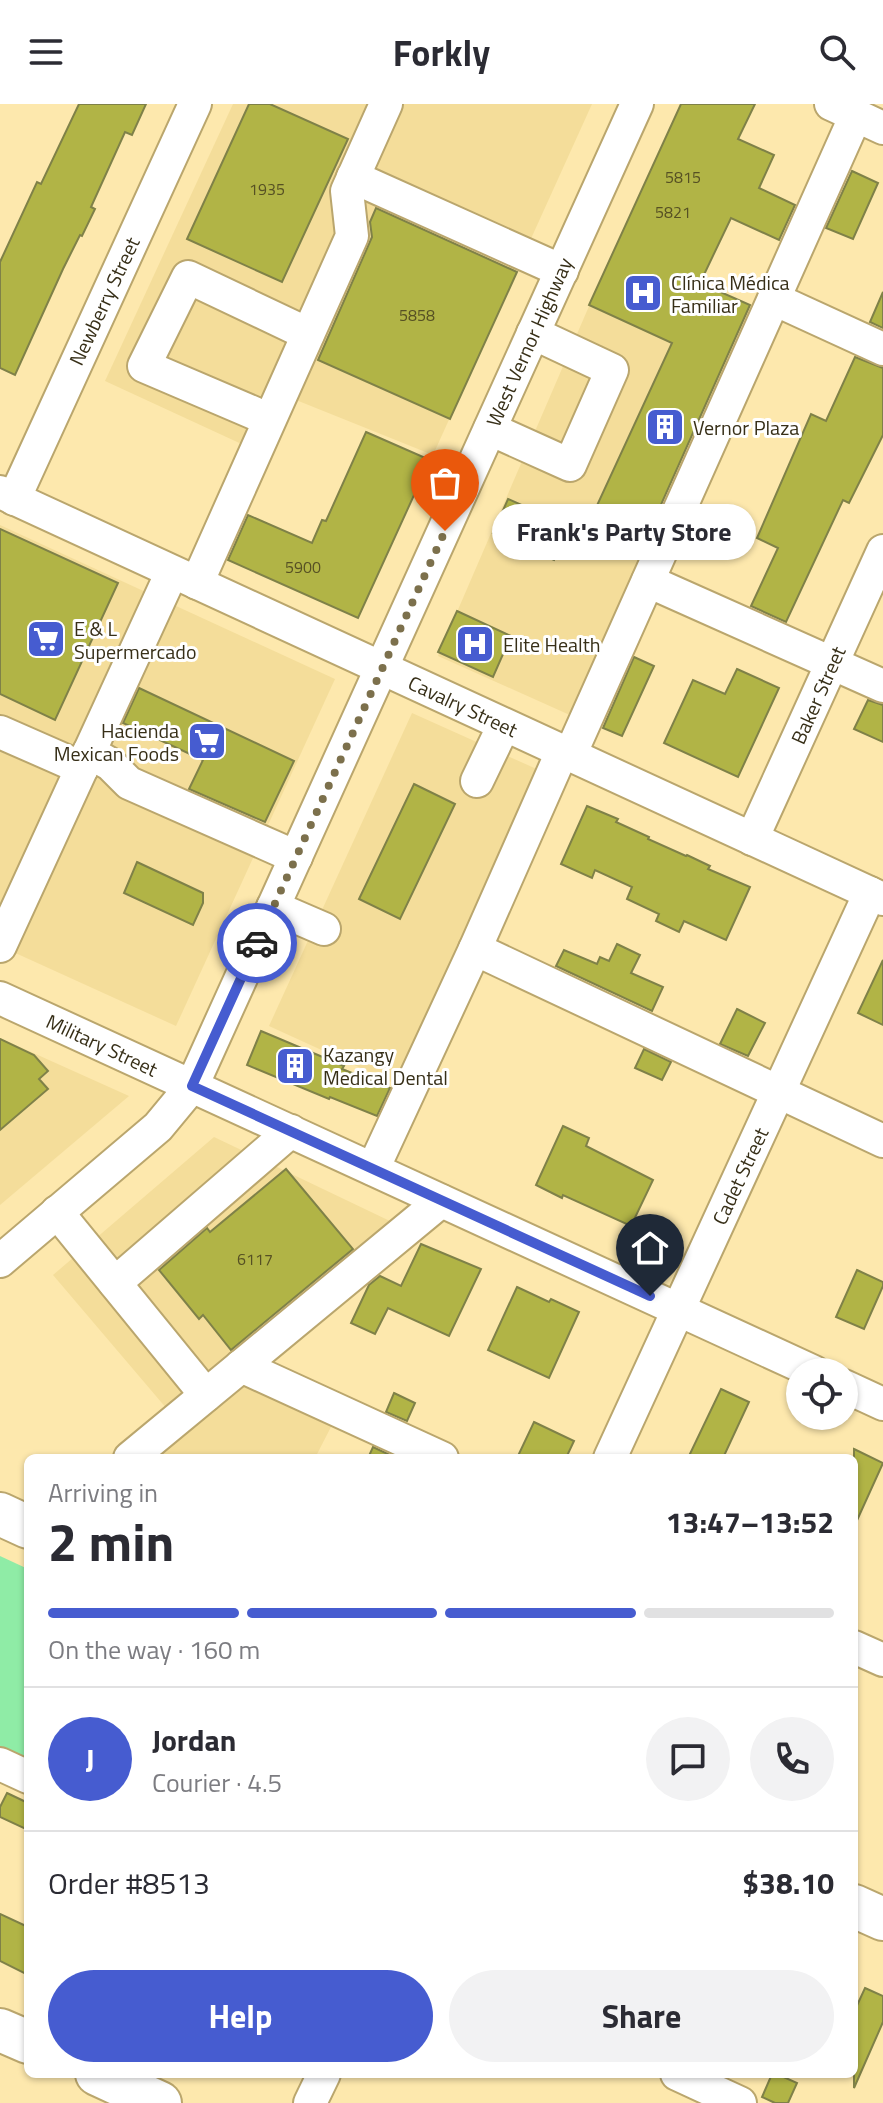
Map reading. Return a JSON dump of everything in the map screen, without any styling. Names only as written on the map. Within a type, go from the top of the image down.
[{"type":"main road","points":[[0,1514],[24,1525]]},
{"type":"main road","points":[[858,1908],[883,1919]]},
{"type":"main road","points":[[0,2030],[24,2040]]},
{"type":"main road","points":[[106,2078],[160,2103]]},
{"type":"street","name":"Newberry Street","points":[[7,496],[195,104]]},
{"type":"street","points":[[0,946],[86,760],[184,578],[308,334],[352,236],[347,191],[386,104]]},
{"type":"street","name":"West Vernor Highway","points":[[0,1261],[158,1127],[192,1086],[637,104]]},
{"type":"street","points":[[373,1169],[648,581],[774,299],[850,112]]},
{"type":"street","points":[[353,177],[562,271]]},
{"type":"street","points":[[254,413],[144,366],[188,277],[308,334]]},
{"type":"street","points":[[774,299],[883,349]]},
{"type":"street","points":[[490,429],[570,465],[612,370],[533,333]]},
{"type":"street","name":"Cavalry Street","points":[[7,496],[876,896]]},
{"type":"street","name":"Baker Street","points":[[752,839],[883,551]]},
{"type":"street","points":[[648,581],[883,686]]},
{"type":"street","points":[[477,781],[504,725]]},
{"type":"street","points":[[0,732],[86,760],[110,764],[129,783],[296,857]]},
{"type":"street","name":"Cadet Street","points":[[612,1454],[778,1093],[876,896]]},
{"type":"street","points":[[273,907],[324,929]]},
{"type":"street","points":[[475,949],[883,1141]]},
{"type":"street","name":"Military Street","points":[[0,998],[786,1359]]},
{"type":"street","points":[[115,1283],[291,1131]]},
{"type":"street","points":[[135,1454],[441,1201]]},
{"type":"street","points":[[57,1212],[206,1395]]},
{"type":"street","points":[[241,1366],[433,1454]]},
{"type":"street","points":[[858,1392],[883,1404]]},
{"type":"street","points":[[858,1649],[883,1660]]},
{"type":"street","points":[[0,1764],[24,1775]]},
{"type":"street","points":[[310,2103],[322,2078]]},
{"type":"street","points":[[686,2078],[740,2103]]},
{"type":"shaded area","points":[[233,104],[377,104],[349,243],[248,447],[105,381]]},
{"type":"shaded area","points":[[391,104],[592,104],[433,455],[286,396],[354,185]]},
{"type":"shaded area","points":[[615,246],[756,309],[572,716],[438,656]]},
{"type":"shaded area","points":[[0,525],[335,679],[176,1026],[0,946]]},
{"type":"shaded area","points":[[412,713],[541,771],[398,1085],[269,1026]]},
{"type":"shaded area","points":[[0,1038],[129,1096],[0,1205]]},
{"type":"shaded area","points":[[214,1137],[415,1233],[245,1381],[333,1423],[317,1454],[114,1454],[167,1409],[53,1275]]},
{"type":"green space","points":[[0,1556],[24,1567],[24,1760],[0,1749]]},
{"type":"building","points":[[79,104],[146,104],[132,135],[125,132],[91,207],[95,209],[63,269],[15,375],[0,368],[0,262],[37,182],[41,184]]},
{"type":"building","points":[[249,104],[270,104],[348,139],[282,282],[187,239]]},
{"type":"building","points":[[681,104],[755,104],[738,139],[774,155],[759,188],[795,205],[779,240],[731,218],[700,283],[750,305],[647,536],[594,512],[672,343],[589,305]]},
{"type":"building","points":[[852,171],[878,183],[853,239],[826,228]]},
{"type":"building","points":[[376,208],[517,272],[450,419],[318,360],[372,237],[370,222]]},
{"type":"building","points":[[883,292],[883,328],[870,322]]},
{"type":"building","points":[[855,357],[883,368],[883,435],[849,503],[843,500],[786,622],[751,606],[778,548],[757,538],[811,414],[826,421]]},
{"type":"building","points":[[366,432],[430,460],[358,618],[228,560],[248,515],[312,543],[322,520],[326,521]]},
{"type":"building","points":[[508,499],[569,526],[554,560],[493,533]]},
{"type":"building","name":"E & L Supermercado","points":[[0,529],[118,583],[55,720],[0,694]]},
{"type":"building","name":"Elite Health","points":[[457,611],[511,636],[493,677],[438,652]]},
{"type":"building","points":[[634,657],[654,666],[622,736],[603,728]]},
{"type":"building","points":[[737,669],[779,688],[738,777],[664,743],[693,680],[725,694]]},
{"type":"building","name":"Hacienda Mexican Foods","points":[[139,688],[294,761],[265,822],[189,789],[203,760],[123,723]]},
{"type":"building","points":[[868,700],[883,705],[883,742],[854,729]]},
{"type":"building","points":[[414,784],[455,804],[400,919],[359,899]]},
{"type":"building","points":[[587,806],[618,819],[616,822],[648,839],[710,866],[708,869],[750,887],[726,940],[684,921],[679,932],[656,921],[659,914],[627,899],[632,887],[595,870],[592,878],[561,864]]},
{"type":"building","points":[[137,862],[203,893],[203,903],[193,925],[124,893]]},
{"type":"building","points":[[617,944],[640,955],[631,973],[663,987],[652,1011],[556,966],[564,950],[597,964],[600,957],[609,961]]},
{"type":"building","points":[[883,960],[883,1025],[858,1013]]},
{"type":"building","points":[[737,1009],[765,1023],[748,1056],[720,1044]]},
{"type":"building","name":"Kazangy Medical Dental","points":[[261,1031],[390,1088],[377,1116],[247,1065]]},
{"type":"building","points":[[0,1039],[34,1055],[48,1071],[39,1079],[48,1089],[0,1130]]},
{"type":"building","points":[[644,1049],[671,1062],[662,1080],[635,1068]]},
{"type":"building","points":[[563,1126],[589,1138],[586,1146],[653,1180],[631,1226],[536,1185]]},
{"type":"building","points":[[286,1169],[353,1249],[231,1350],[203,1315],[199,1319],[159,1270],[207,1228],[210,1232]]},
{"type":"building","points":[[421,1244],[481,1269],[449,1336],[388,1308],[375,1334],[351,1323],[369,1285],[380,1276],[401,1286]]},
{"type":"building","points":[[857,1270],[883,1282],[864,1329],[836,1317]]},
{"type":"building","points":[[517,1287],[579,1312],[549,1378],[488,1350]]},
{"type":"building","points":[[721,1389],[749,1402],[725,1454],[690,1454]]},
{"type":"building","points":[[394,1393],[415,1403],[407,1421],[386,1412]]},
{"type":"building","points":[[534,1422],[574,1441],[568,1454],[519,1454]]},
{"type":"building","points":[[373,1447],[388,1454],[370,1454]]},
{"type":"building","points":[[854,1449],[883,1463],[858,1518],[858,1454],[854,1454]]},
{"type":"building","points":[[7,1793],[24,1801],[24,1828],[0,1817],[0,1807]]},
{"type":"building","points":[[0,1914],[24,1925],[24,1973],[0,1961]]},
{"type":"building","points":[[865,1988],[883,1996],[883,2022],[854,2088],[854,2078],[858,2078],[858,2003]]},
{"type":"building","points":[[770,2078],[786,2078],[797,2083],[788,2103],[775,2103],[762,2097]]},
{"type":"way so far","points":[[257,943],[445,531]]},
{"type":"place","name":"Clínica Médica Familiar","points":[[643,293]]},
{"type":"place","name":"Vernor Plaza","points":[[665,427]]},
{"type":"place","name":"Frank's Party Store","points":[[445,531]]},
{"type":"place","name":"E & L Supermercado","points":[[46,639]]},
{"type":"place","name":"Elite Health","points":[[475,644]]},
{"type":"place","name":"Hacienda Mexican Foods","points":[[207,741]]},
{"type":"place","name":"Kazangy Medical Dental","points":[[295,1066]]},
{"type":"route","points":[[257,943],[192,1086],[650,1296]]}]
